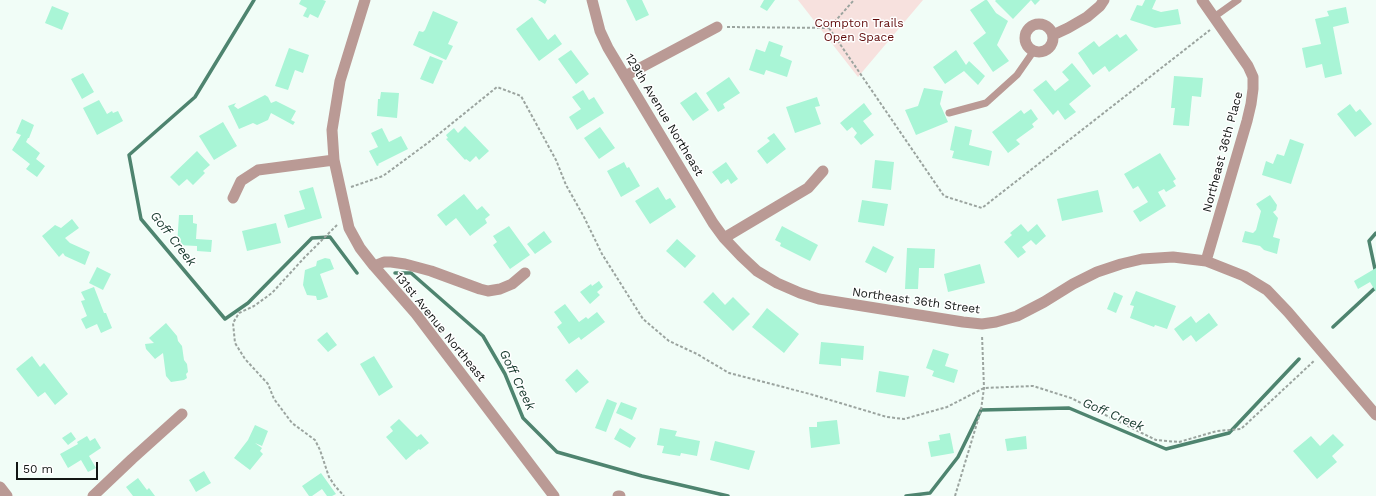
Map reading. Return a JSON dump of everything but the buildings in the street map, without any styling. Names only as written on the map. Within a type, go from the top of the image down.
[{"type":"street","name":"131st Avenue Northeast","points":[[365,0],[340,81],[332,130],[334,160],[349,228],[360,248],[416,314],[554,496]]},
{"type":"street","name":"129th Avenue Northeast","points":[[592,0],[600,31],[608,48],[709,216],[724,238]]},
{"type":"street","points":[[1053,34],[1068,28],[1087,16],[1100,6],[1104,0]]},
{"type":"street","name":"Northeast 36th Place","points":[[1202,0],[1248,66],[1253,78],[1254,89],[1247,122],[1206,260]]},
{"type":"street","points":[[1038,24],[1043,24],[1051,30],[1053,34],[1052,44],[1049,48],[1040,53],[1033,52],[1027,47],[1025,42],[1025,37],[1029,28],[1038,24]]},
{"type":"street","points":[[625,76],[717,27]]},
{"type":"street","points":[[233,198],[241,181],[258,170],[334,160]]},
{"type":"street","points":[[724,238],[808,188],[823,171]]},
{"type":"street","name":"Northeast 36th Street","points":[[724,238],[757,271],[777,283],[820,300],[982,324],[1017,316],[1085,278],[1097,272],[1121,264],[1173,257],[1206,260],[1244,276],[1267,290],[1323,352],[1376,415]]},
{"type":"street","points":[[374,266],[384,262],[405,264],[431,271],[488,291],[500,289],[512,284],[525,273]]},
{"type":"street","points":[[93,496],[182,414]]},
{"type":"lane","points":[[1217,21],[1238,0]]},
{"type":"lane","points":[[949,113],[986,103],[1018,75],[1033,52]]},
{"type":"path","points":[[717,27],[828,28],[854,0]]},
{"type":"path","points":[[828,28],[944,196],[982,208],[1217,21]]},
{"type":"path","points":[[340,190],[383,176],[429,142],[498,87],[521,96],[556,160],[566,184],[602,254],[643,319],[669,341],[697,354],[729,373],[810,394],[887,417],[904,419],[947,407],[984,388],[1033,386],[1071,398],[1156,440],[1179,442],[1217,431],[1241,429],[1323,352]]},
{"type":"path","points":[[344,496],[328,477],[315,440],[292,423],[274,399],[268,384],[245,359],[235,343],[233,323],[239,313],[254,306],[272,293],[339,223],[346,213]]},
{"type":"path","points":[[955,496],[981,410],[984,388],[982,324]]},
{"type":"green space","name":"Compton Trails Open Space","points":[[798,0],[923,0],[858,77]]},
{"type":"waterway","name":"Goff Creek","points":[[254,0],[195,97],[129,155],[141,219],[225,319],[248,303],[312,238],[330,237],[357,273]]},
{"type":"waterway","name":"Goff Creek","points":[[1376,233],[1369,241],[1376,274]]},
{"type":"waterway","name":"Goff Creek","points":[[395,273],[411,273],[483,336],[505,374],[523,418],[557,452],[642,476],[728,496]]},
{"type":"waterway","name":"Goff Creek","points":[[1333,327],[1376,287]]},
{"type":"waterway","name":"Goff Creek","points":[[906,496],[930,493],[958,457],[981,410],[1069,408],[1166,449],[1229,433],[1299,359]]}]
